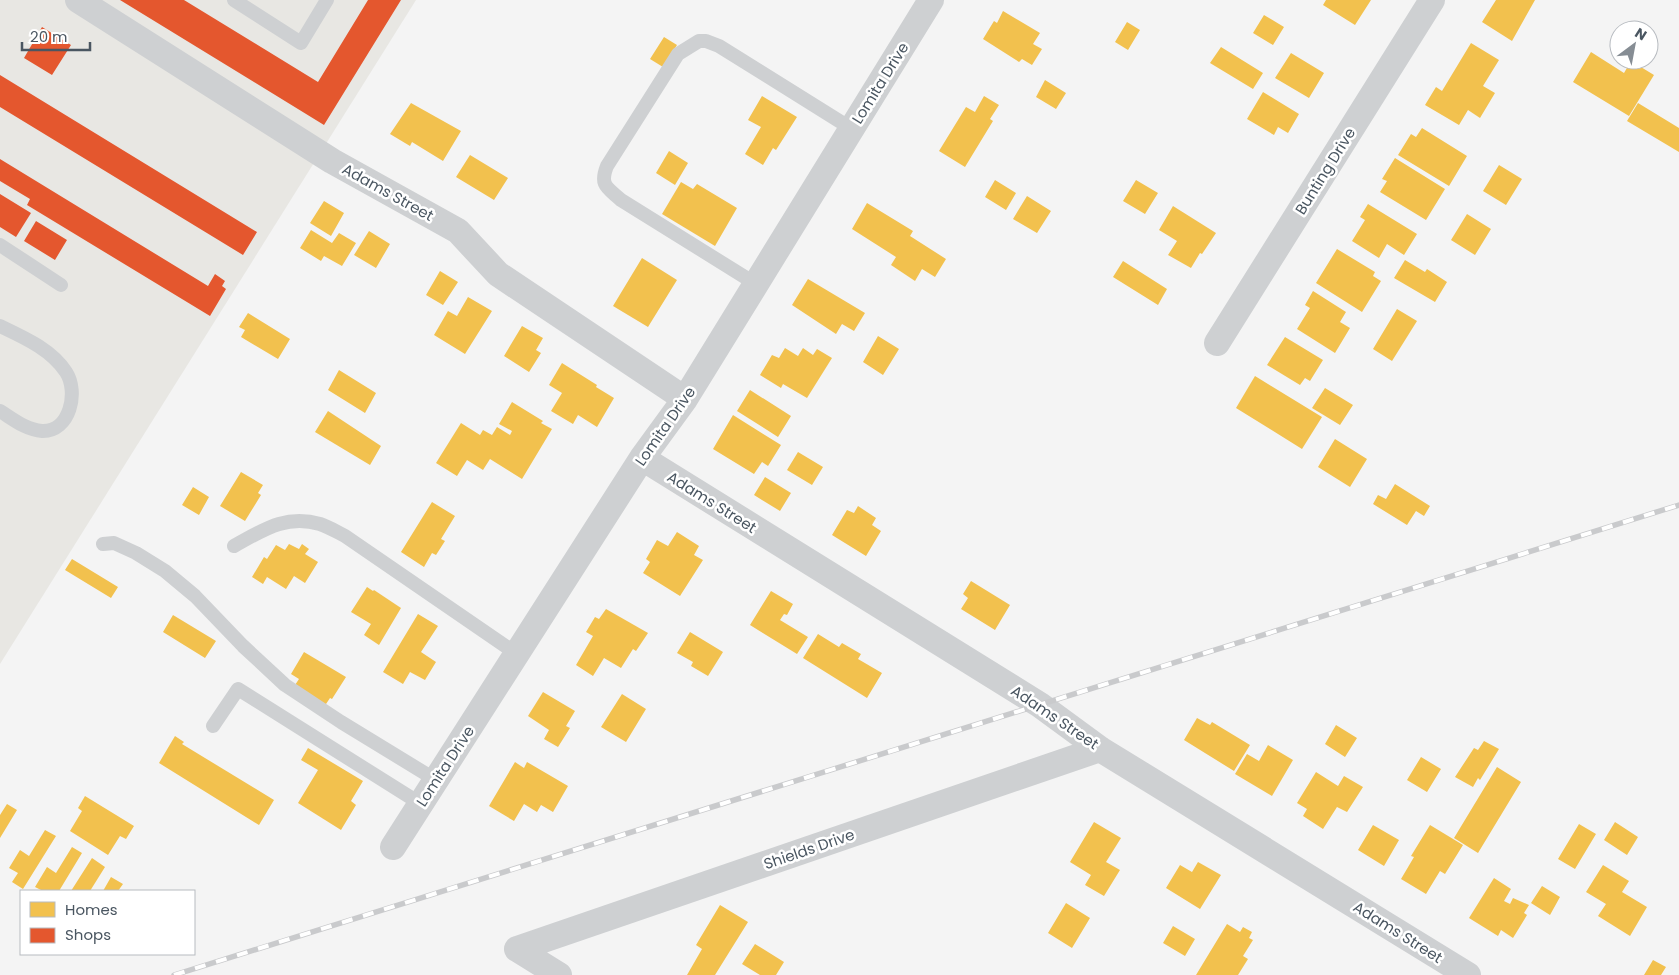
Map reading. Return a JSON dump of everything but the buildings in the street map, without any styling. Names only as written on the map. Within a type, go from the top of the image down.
[{"type":"street","name":"Adams Street","points":[[78,0],[332,160],[458,231],[498,274],[685,399]]},
{"type":"street","name":"Lomita Drive","points":[[393,847],[642,458],[685,399],[931,0]]},
{"type":"street","name":"Bunting Drive","points":[[1217,343],[1432,0]]},
{"type":"street","name":"Adams Street","points":[[642,458],[1040,705],[1100,749],[1468,975]]},
{"type":"street","name":"Shields Drive","points":[[559,975],[517,949],[1100,749]]},
{"type":"lane","points":[[234,0],[301,43],[327,0]]},
{"type":"lane","points":[[756,284],[621,200],[605,186],[602,177],[606,166],[678,54],[699,41],[706,41],[719,46],[852,129]]},
{"type":"lane","points":[[0,245],[61,285]]},
{"type":"lane","points":[[0,326],[30,340],[54,358],[67,373],[72,390],[70,407],[64,420],[56,428],[42,431],[28,428],[0,412]]},
{"type":"lane","points":[[234,546],[273,525],[297,520],[320,524],[345,536],[517,654]]},
{"type":"lane","points":[[103,544],[114,543],[136,553],[165,571],[195,596],[243,646],[285,685],[436,780]]},
{"type":"lane","points":[[213,726],[238,690],[421,804]]},
{"type":"shaded area","points":[[0,0],[416,0],[0,664]]},
{"type":"railway","points":[[174,975],[1679,505]]}]
